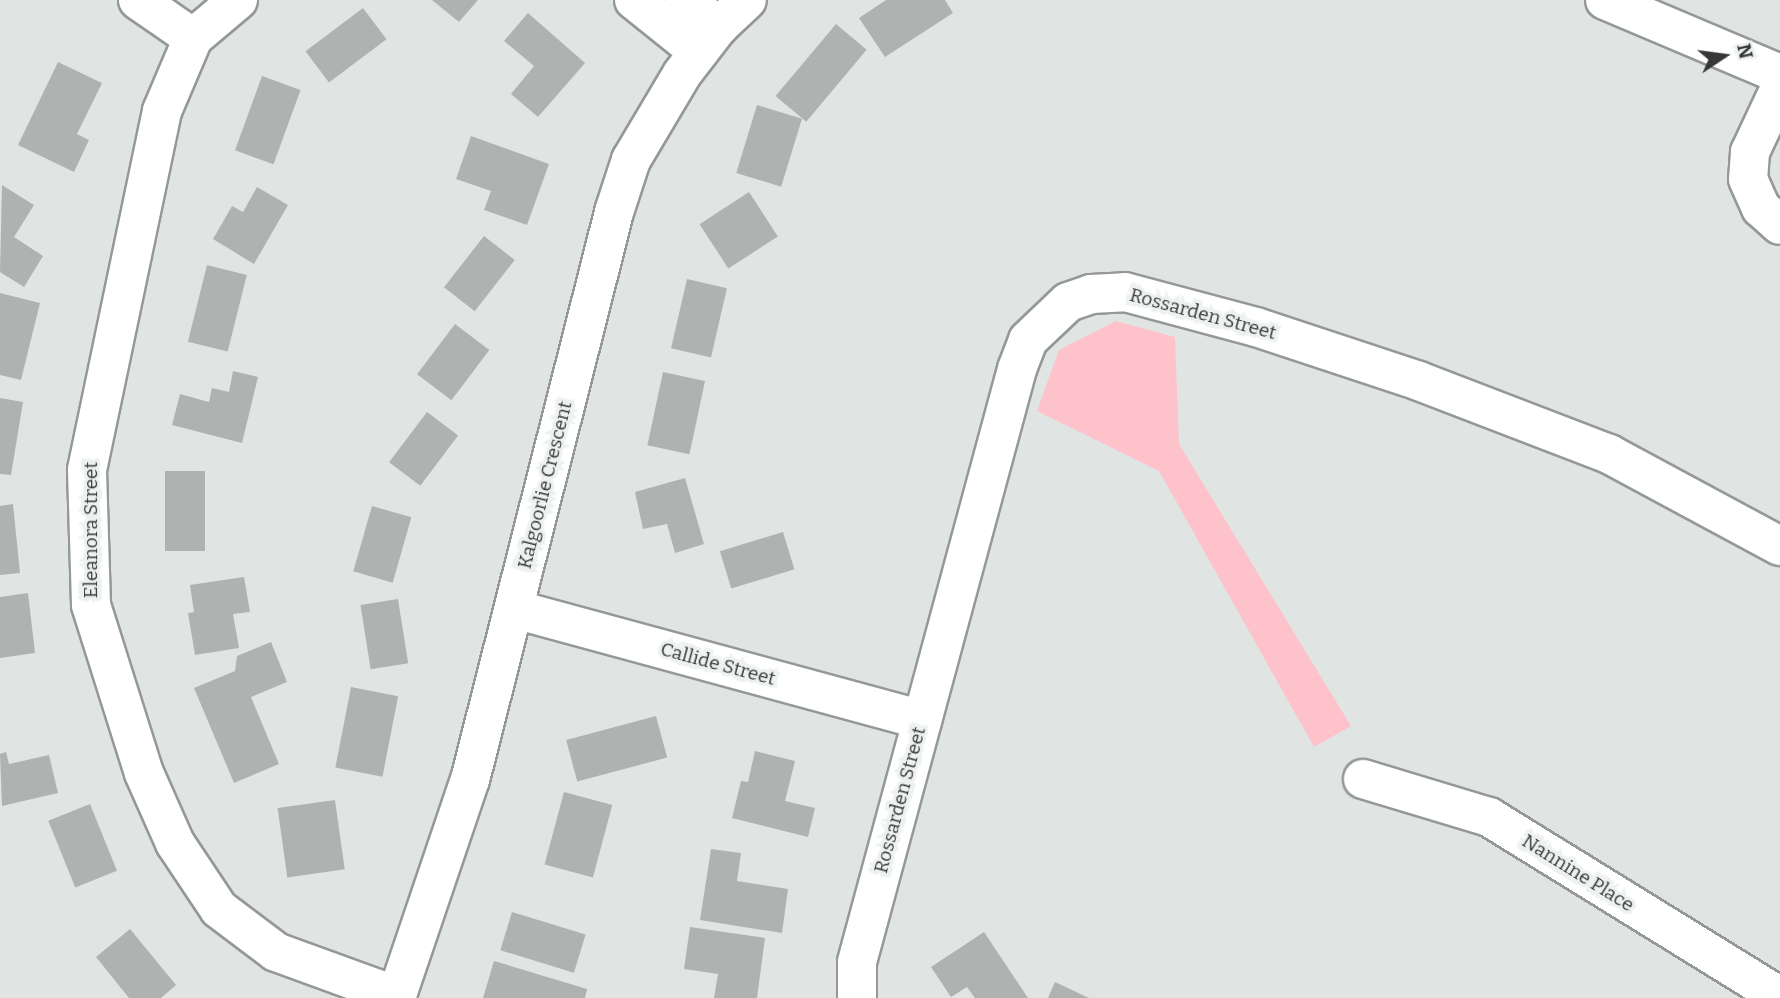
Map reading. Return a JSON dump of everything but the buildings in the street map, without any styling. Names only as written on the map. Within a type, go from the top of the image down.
[{"type":"street","points":[[138,0],[193,38]]},
{"type":"street","name":"Eleanora Street","points":[[238,0],[193,38],[162,111],[87,470],[91,605],[144,773],[175,843],[219,909],[276,952],[396,997]]},
{"type":"street","points":[[635,0],[709,39]]},
{"type":"street","points":[[684,0],[709,39]]},
{"type":"street","name":"Kalgoorlie Crescent","points":[[396,997],[470,780],[614,212],[631,160],[709,39],[747,0]]},
{"type":"street","points":[[1605,0],[1780,74]]},
{"type":"street","points":[[1780,88],[1749,152],[1748,179],[1761,208],[1780,225]]},
{"type":"street","name":"Rossarden Street","points":[[857,998],[857,962],[1017,369],[1028,340],[1068,302],[1091,294],[1125,292],[1256,327],[1419,380],[1609,454],[1780,545]]},
{"type":"street","name":"Callide Street","points":[[514,609],[922,720]]},
{"type":"street","name":"Nannine Place","points":[[1363,779],[1489,817],[1780,997]]},
{"type":"shaded area","points":[[1116,321],[1175,337],[1179,444],[1351,726],[1314,747],[1159,471],[1037,411],[1059,350]]}]
